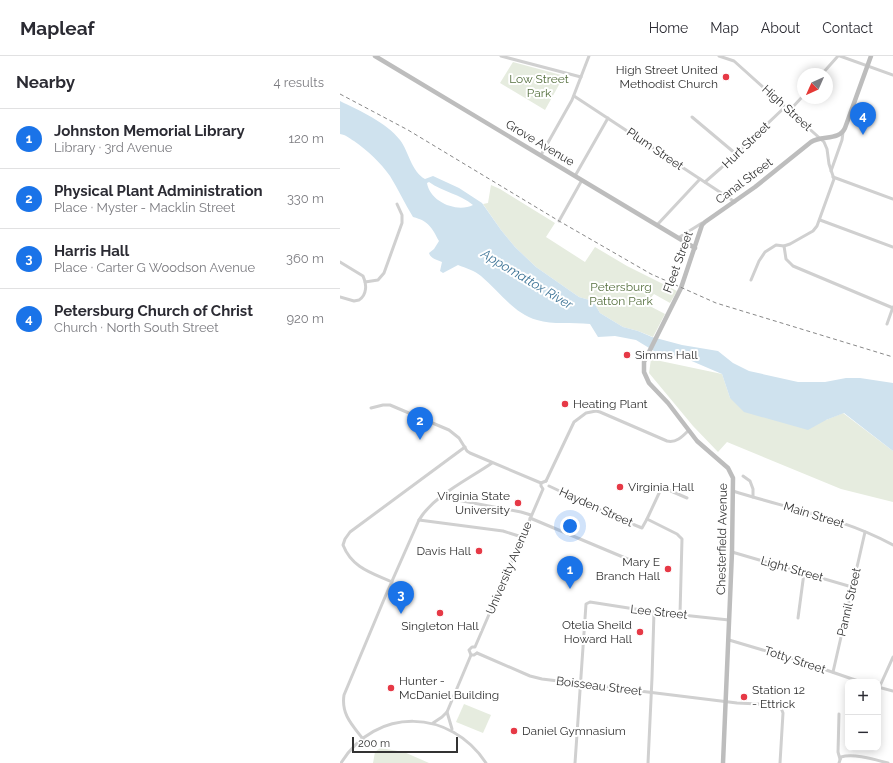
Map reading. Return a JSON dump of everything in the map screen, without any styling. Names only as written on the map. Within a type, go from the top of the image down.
[{"type":"main road","name":"Grove Avenue","points":[[375,56],[695,248]]},
{"type":"main road","points":[[820,138],[836,137],[843,132],[871,56]]},
{"type":"main road","name":"Canal Street","points":[[705,222],[735,202],[811,142],[820,138]]},
{"type":"main road","name":"Fleet Street","points":[[649,352],[681,288],[702,225],[705,222]]},
{"type":"main road","name":"Chesterfield Avenue","points":[[649,352],[643,367],[647,380],[668,403],[688,431],[705,449],[730,471],[733,478],[734,491],[729,640],[723,763]]},
{"type":"street","points":[[501,56],[581,77]]},
{"type":"street","points":[[541,155],[574,96],[589,56]]},
{"type":"street","name":"High Street","points":[[719,56],[734,61],[820,138],[826,145],[833,177]]},
{"type":"street","points":[[828,68],[839,56],[893,75]]},
{"type":"street","name":"Plum Street","points":[[574,96],[735,202]]},
{"type":"street","points":[[790,110],[797,102]]},
{"type":"street","name":"Hurt Street","points":[[705,182],[786,106]]},
{"type":"street","points":[[692,117],[736,154]]},
{"type":"street","points":[[575,176],[608,118]]},
{"type":"street","points":[[831,171],[842,140],[843,132]]},
{"type":"street","points":[[751,280],[759,261],[765,252],[776,245],[784,246],[790,244],[813,231],[817,226],[833,182],[833,177],[893,198]]},
{"type":"street","points":[[657,225],[700,179]]},
{"type":"street","points":[[559,221],[582,180]]},
{"type":"street","points":[[365,282],[378,280],[384,272],[402,223],[402,215],[397,204]]},
{"type":"street","points":[[820,220],[893,247]]},
{"type":"street","name":"Canal Street","points":[[678,238],[705,222]]},
{"type":"street","points":[[784,246],[786,259],[793,266],[893,307],[887,324]]},
{"type":"street","points":[[340,262],[361,274],[365,278],[365,294],[359,300],[354,301],[340,297]]},
{"type":"street","points":[[371,408],[390,405],[433,422],[454,433],[470,454],[541,483],[546,481],[571,426],[578,418],[586,413],[596,411],[600,412],[667,442],[675,441],[688,431]]},
{"type":"street","points":[[392,582],[360,567],[353,562],[343,546],[345,539],[350,532],[464,447]]},
{"type":"street","points":[[363,739],[346,716],[343,706],[344,695],[420,520],[430,506],[492,463]]},
{"type":"street","points":[[743,476],[750,481],[753,490],[753,497]]},
{"type":"street","points":[[541,483],[543,489],[546,489],[549,486],[549,483],[546,481]]},
{"type":"street","name":"Hayden Street","points":[[549,486],[642,528],[648,519],[677,534],[682,539],[680,614]]},
{"type":"street","points":[[648,519],[661,489],[664,488],[688,498]]},
{"type":"street","name":"University Avenue","points":[[433,723],[447,712],[471,655],[469,650],[472,647],[475,647],[543,489]]},
{"type":"street","name":"Main Street","points":[[734,491],[865,532],[893,545]]},
{"type":"street","points":[[444,495],[452,499],[521,512],[630,560]]},
{"type":"street","points":[[420,520],[503,531],[522,537]]},
{"type":"street","name":"Pannil Street","points":[[833,672],[865,532]]},
{"type":"street","name":"Light Street","points":[[732,552],[852,587]]},
{"type":"street","points":[[798,618],[804,573]]},
{"type":"street","name":"Lee Street","points":[[580,683],[585,606],[590,602],[654,612],[729,620]]},
{"type":"street","points":[[648,763],[654,612]]},
{"type":"street","name":"Totty Street","points":[[729,640],[800,661],[853,679]]},
{"type":"street","points":[[471,655],[477,653],[475,647]]},
{"type":"street","name":"Boisseau Street","points":[[477,653],[530,676],[542,679],[726,702],[775,704],[779,706],[783,713],[780,763]]},
{"type":"street","points":[[881,682],[893,657]]},
{"type":"street","points":[[575,763],[580,683]]},
{"type":"street","points":[[881,689],[893,691]]},
{"type":"street","points":[[447,712],[452,730]]},
{"type":"street","points":[[839,714],[839,763]]},
{"type":"street","points":[[341,763],[351,750],[363,739],[383,727],[412,721],[433,723],[452,730],[471,744],[486,763]]},
{"type":"street","points":[[840,759],[844,756],[862,757],[888,763]]},
{"type":"green space","name":"Low Street Park","points":[[513,62],[561,75],[558,83],[560,83],[545,110],[500,83]]},
{"type":"green space","name":"Petersburg Patton Park","points":[[491,185],[555,223],[546,237],[585,262],[595,247],[627,266],[677,291],[670,303],[654,294],[646,304],[665,314],[653,337],[623,327],[600,313],[593,301],[579,297],[536,267],[515,247],[483,204],[488,203]]},
{"type":"green space","points":[[651,359],[722,374],[730,398],[826,420],[843,413],[893,451],[893,502],[841,489],[727,442],[718,452],[693,426],[649,373]]},
{"type":"green space","points":[[464,704],[491,715],[483,733],[456,722]]},
{"type":"green space","points":[[380,748],[404,752],[429,763],[373,763],[375,752]]},
{"type":"water","name":"Appomattox River","points":[[340,101],[380,122],[388,128],[400,140],[413,166],[420,176],[425,179],[433,176],[459,188],[482,203],[515,247],[536,267],[579,297],[593,301],[600,313],[623,327],[682,345],[718,351],[733,363],[749,371],[798,382],[825,382],[846,378],[860,378],[893,383],[893,451],[844,413],[826,420],[808,430],[744,412],[730,398],[722,374],[680,356],[659,354],[636,340],[615,336],[598,337],[590,324],[543,322],[528,317],[513,307],[479,274],[458,265],[443,273],[440,271],[442,262],[432,258],[429,253],[434,249],[439,241],[432,229],[423,221],[413,217],[390,176],[378,161],[354,141],[340,134]],"holes":[[[429,182],[463,198],[473,205],[459,208],[445,204],[433,196],[429,190],[427,183]]]},
{"type":"railway","points":[[340,94],[408,130],[559,221],[651,274],[716,303],[893,357]]},
{"type":"place","name":"High Street United Methodist Church","points":[[726,77]]},
{"type":"place","name":"Petersburg Church of Christ","points":[[863,135]]},
{"type":"place","name":"Simms Hall","points":[[627,355]]},
{"type":"place","name":"Heating Plant","points":[[565,404]]},
{"type":"place","name":"Physical Plant Administration","points":[[420,440]]},
{"type":"place","name":"Virginia Hall","points":[[620,487]]},
{"type":"place","name":"Virginia State University","points":[[518,503]]},
{"type":"place","name":"Davis Hall","points":[[479,551]]},
{"type":"place","name":"Mary E Branch Hall","points":[[668,569]]},
{"type":"place","name":"Johnston Memorial Library","points":[[570,589]]},
{"type":"place","name":"Singleton Hall","points":[[440,613]]},
{"type":"place","name":"Harris Hall","points":[[401,614]]},
{"type":"place","name":"Otelia Sheild Howard Hall","points":[[640,632]]},
{"type":"place","name":"Hunter - McDaniel Building","points":[[391,688]]},
{"type":"place","name":"Station 12 - Ettrick","points":[[744,697]]},
{"type":"place","name":"Daniel Gymnasium","points":[[514,731]]}]
